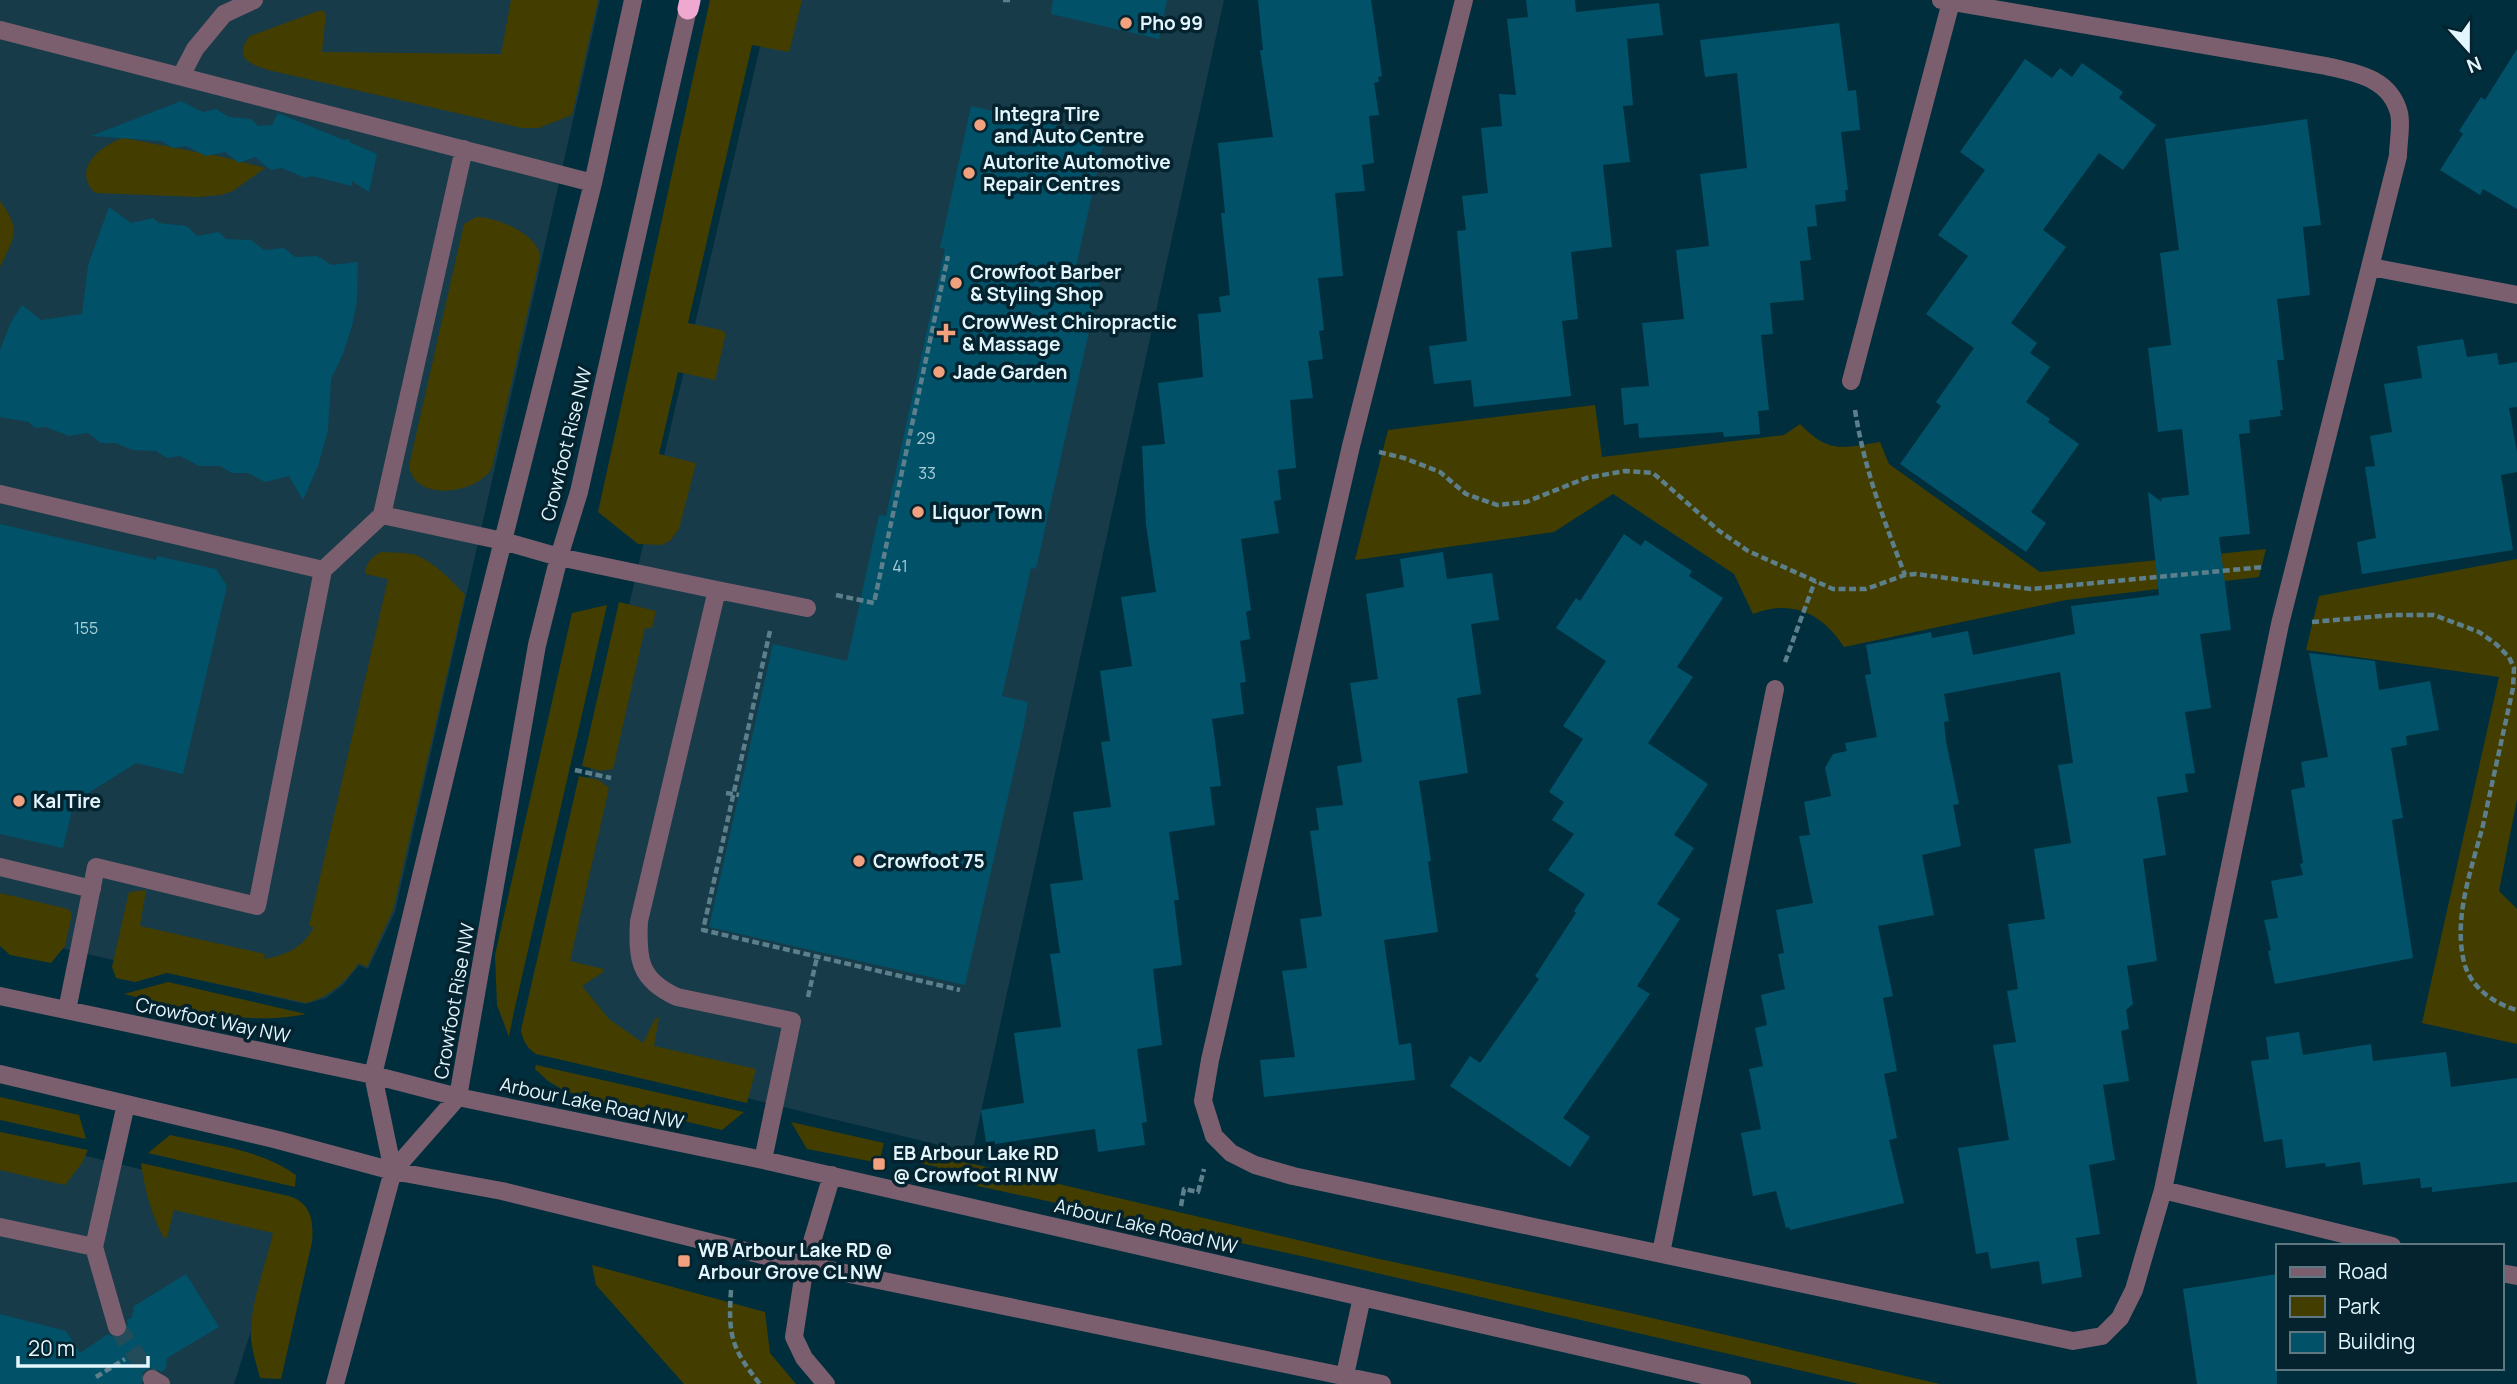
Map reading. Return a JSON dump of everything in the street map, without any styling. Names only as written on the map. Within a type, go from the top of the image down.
[{"type":"street","points":[[181,76],[195,49],[224,14],[254,0]]},
{"type":"street","name":"Crowfoot Rise NW","points":[[393,1171],[373,1075],[593,183],[634,0]]},
{"type":"street","points":[[1464,0],[1351,446],[1210,1060],[1203,1101],[1214,1136],[1231,1153],[1255,1165],[1293,1176],[2073,1341],[2102,1336],[2120,1318],[2134,1290],[2163,1190],[2280,624],[2398,156],[2399,113],[2386,87],[2360,74],[2326,66],[1946,1],[1851,381]]},
{"type":"street","name":"Crowfoot Rise NW","points":[[393,1171],[458,1097],[537,645],[579,492],[689,5]]},
{"type":"street","points":[[0,30],[593,183]]},
{"type":"street","points":[[67,1010],[96,867],[257,906],[323,570],[382,515],[464,149]]},
{"type":"street","points":[[2371,267],[2517,295]]},
{"type":"street","points":[[0,494],[323,570]]},
{"type":"street","points":[[382,515],[503,541],[559,557],[807,608]]},
{"type":"street","points":[[717,590],[639,921],[638,952],[645,972],[664,992],[792,1021],[763,1160]]},
{"type":"street","points":[[1661,1253],[1775,689]]},
{"type":"street","points":[[0,867],[92,889]]},
{"type":"street","name":"Crowfoot Way NW","points":[[0,996],[373,1075],[416,1087]]},
{"type":"street","points":[[0,1073],[278,1140],[393,1171],[502,1191],[805,1265],[1344,1380],[1382,1384]]},
{"type":"street","name":"Arbour Lake Road NW","points":[[416,1087],[832,1175],[1742,1384]]},
{"type":"street","points":[[117,1327],[94,1247],[127,1104]]},
{"type":"street","points":[[335,1384],[393,1171]]},
{"type":"street","points":[[826,1384],[804,1358],[794,1337],[805,1265],[832,1175]]},
{"type":"street","points":[[2163,1190],[2384,1244]]},
{"type":"street","points":[[0,1227],[94,1247]]},
{"type":"street","points":[[1344,1380],[1362,1297]]},
{"type":"path","points":[[1003,0],[1010,0]]},
{"type":"path","points":[[824,593],[874,603],[948,256]]},
{"type":"path","points":[[1851,381],[1861,451],[1905,575]]},
{"type":"path","points":[[1351,446],[1404,458],[1440,472],[1466,494],[1497,505],[1526,502],[1586,478],[1625,471],[1653,473],[1718,530],[1748,551],[1833,589],[1866,589],[1905,575],[1916,574],[2031,589],[2295,564]]},
{"type":"path","points":[[1775,689],[1815,581]]},
{"type":"path","points":[[776,601],[736,795],[703,930],[960,990]]},
{"type":"path","points":[[2280,624],[2393,615],[2434,615],[2479,632],[2509,657],[2514,668],[2514,688],[2464,899],[2460,938],[2465,965],[2478,988],[2500,1005],[2517,1010]]},
{"type":"path","points":[[575,770],[611,778]]},
{"type":"path","points":[[726,793],[736,795]]},
{"type":"path","points":[[807,1000],[817,957]]},
{"type":"path","points":[[1181,1206],[1184,1189],[1198,1192],[1214,1136]]},
{"type":"path","points":[[731,1290],[729,1324],[734,1343],[760,1384]]},
{"type":"path","points":[[96,1377],[134,1353]]},
{"type":"shaded area","points":[[0,0],[600,0],[395,912],[368,969],[359,965],[343,985],[326,998],[305,1004],[0,934]]},
{"type":"shaded area","points":[[771,0],[1224,0],[972,1153],[526,1044]]},
{"type":"shaded area","points":[[0,1135],[291,1206],[234,1384],[0,1384]]},
{"type":"green space","points":[[511,0],[598,0],[572,115],[539,128],[522,128],[268,70],[249,62],[243,54],[245,43],[250,36],[321,10],[326,13],[322,52],[501,54]]},
{"type":"green space","points":[[710,0],[802,0],[789,52],[752,45],[688,323],[721,330],[725,337],[715,380],[678,372],[659,454],[696,463],[679,529],[670,541],[661,545],[638,544],[598,512]]},
{"type":"green space","points":[[124,138],[265,168],[233,191],[221,195],[199,197],[95,193],[88,184],[86,175],[92,159],[106,146]]},
{"type":"green space","points":[[0,201],[11,219],[14,234],[0,267]]},
{"type":"green space","points":[[476,217],[494,220],[525,234],[538,249],[540,257],[492,468],[474,484],[461,489],[434,490],[422,486],[414,478],[409,466],[464,224]]},
{"type":"green space","points":[[1595,405],[1602,457],[1784,435],[1800,424],[1819,440],[1837,447],[1880,442],[1889,464],[2040,572],[2266,549],[2259,577],[2066,600],[1844,647],[1826,625],[1805,612],[1781,608],[1753,614],[1734,574],[1613,494],[1554,532],[1355,560],[1388,430]]},
{"type":"green space","points":[[381,552],[412,554],[423,558],[465,595],[393,910],[367,967],[359,963],[336,988],[323,997],[306,1003],[167,973],[135,982],[116,978],[112,967],[129,892],[146,890],[140,926],[265,954],[264,959],[293,949],[310,934],[314,927],[309,926],[388,579],[365,574],[370,561]]},
{"type":"green space","points":[[2517,559],[2517,799],[2499,891],[2517,909],[2517,1044],[2422,1023],[2499,677],[2306,650],[2319,596]]},
{"type":"green space","points":[[619,602],[656,611],[652,628],[645,628],[613,769],[601,771],[582,766]]},
{"type":"green space","points":[[607,605],[509,1037],[497,1005],[495,955],[572,613]]},
{"type":"green space","points":[[579,776],[599,780],[609,788],[570,961],[603,969],[603,972],[582,986],[609,1019],[643,1043],[655,1019],[659,1017],[654,1046],[756,1069],[747,1103],[536,1054],[524,1041],[521,1030]]},
{"type":"green space","points":[[0,893],[68,909],[72,914],[65,946],[51,963],[10,955],[0,946]]},
{"type":"green space","points":[[168,982],[306,1014],[237,1017],[191,1010],[124,994]]},
{"type":"green space","points":[[536,1065],[744,1112],[722,1130],[586,1098],[563,1090],[535,1069]]},
{"type":"green space","points":[[0,1097],[79,1115],[86,1139],[0,1120]]},
{"type":"green space","points":[[791,1122],[884,1143],[879,1163],[807,1149]]},
{"type":"green space","points":[[0,1132],[88,1150],[82,1163],[65,1185],[0,1170]]},
{"type":"green space","points":[[170,1135],[267,1159],[296,1175],[295,1187],[148,1153]]},
{"type":"green space","points":[[922,1152],[1375,1258],[1940,1384],[1859,1384],[1333,1263],[936,1177],[938,1167],[919,1163]]},
{"type":"green space","points":[[141,1163],[289,1196],[306,1208],[311,1220],[312,1242],[281,1379],[260,1378],[251,1336],[254,1305],[273,1233],[174,1210],[167,1237],[164,1238],[149,1202]]},
{"type":"green space","points":[[592,1265],[765,1312],[770,1353],[796,1384],[684,1384],[596,1285]]},
{"type":"building","name":"Pho 99","points":[[1053,0],[1167,0],[1159,39],[1051,14]]},
{"type":"building","points":[[1258,0],[1371,0],[1382,76],[1378,77],[1379,82],[1374,83],[1379,115],[1369,116],[1374,163],[1362,165],[1365,191],[1335,193],[1343,276],[1318,278],[1324,330],[1319,331],[1323,359],[1308,361],[1313,398],[1290,400],[1296,468],[1278,470],[1281,500],[1274,501],[1279,533],[1241,539],[1251,610],[1246,612],[1250,639],[1240,641],[1246,682],[1240,683],[1244,714],[1212,719],[1221,786],[1210,787],[1215,825],[1169,832],[1179,900],[1174,900],[1182,965],[1153,969],[1162,1045],[1137,1049],[1147,1122],[1142,1123],[1145,1145],[1098,1152],[1095,1129],[995,1144],[995,1141],[986,1142],[981,1110],[1024,1103],[1014,1033],[1061,1027],[1050,954],[1060,953],[1050,884],[1083,880],[1073,812],[1111,807],[1101,742],[1110,741],[1100,671],[1132,666],[1121,597],[1156,592],[1146,525],[1142,446],[1165,444],[1158,383],[1203,377],[1198,314],[1221,312],[1219,297],[1230,295],[1221,213],[1225,213],[1218,143],[1273,137],[1260,50],[1263,50]]},
{"type":"building","points":[[1526,0],[1575,0],[1576,12],[1659,3],[1663,35],[1627,39],[1633,105],[1623,106],[1630,162],[1603,165],[1612,247],[1571,252],[1578,319],[1562,321],[1571,396],[1474,407],[1471,380],[1434,384],[1429,346],[1467,341],[1457,231],[1466,230],[1462,196],[1488,193],[1481,128],[1502,126],[1499,94],[1516,95],[1507,19],[1528,17]]},
{"type":"building","points":[[1839,23],[1848,91],[1856,90],[1860,130],[1841,132],[1848,190],[1845,190],[1846,201],[1815,205],[1817,226],[1807,227],[1811,260],[1800,261],[1804,300],[1770,303],[1773,334],[1761,335],[1769,410],[1758,411],[1760,434],[1724,437],[1723,432],[1639,438],[1638,423],[1624,425],[1621,388],[1649,386],[1642,323],[1684,319],[1676,250],[1709,246],[1700,174],[1747,168],[1737,73],[1705,77],[1700,40]]},
{"type":"building","points":[[2517,49],[2517,209],[2483,189],[2480,195],[2440,170],[2463,134],[2459,131],[2481,97],[2485,100]]},
{"type":"building","points":[[2025,59],[2052,78],[2060,68],[2072,77],[2082,63],[2123,92],[2119,98],[2156,125],[2123,170],[2099,153],[2043,230],[2066,247],[2011,323],[2037,343],[2030,353],[2050,367],[2026,402],[2079,444],[2031,512],[2046,523],[2026,552],[1900,464],[1941,406],[1936,402],[1974,348],[1926,314],[1968,256],[1938,235],[1985,170],[1960,152]]},
{"type":"building","points":[[181,101],[203,112],[216,109],[229,117],[251,119],[258,126],[272,125],[278,113],[344,140],[349,139],[349,142],[377,154],[369,192],[352,181],[352,186],[312,176],[305,178],[282,168],[271,170],[255,157],[239,163],[225,152],[206,156],[186,146],[173,148],[162,141],[91,136]]},
{"type":"building","points":[[971,106],[1105,136],[1076,267],[1102,273],[1036,569],[1031,568],[1002,696],[1028,702],[965,985],[709,927],[773,644],[847,661],[879,515],[886,516],[945,249],[940,248]]},
{"type":"building","points":[[2307,119],[2321,225],[2303,227],[2310,295],[2277,299],[2284,360],[2277,360],[2283,410],[2280,410],[2281,416],[2249,420],[2250,433],[2239,434],[2250,534],[2219,537],[2231,630],[2200,634],[2211,708],[2185,712],[2195,773],[2185,774],[2188,792],[2157,797],[2166,855],[2143,859],[2157,961],[2127,966],[2133,1004],[2126,1010],[2129,1029],[2121,1031],[2129,1081],[2103,1085],[2115,1160],[2089,1165],[2100,1234],[2076,1238],[2082,1277],[2042,1284],[2039,1261],[1991,1269],[1988,1252],[1976,1254],[1958,1148],[2009,1140],[1993,1045],[2016,1042],[2007,991],[2018,989],[2008,924],[2045,919],[2034,849],[2071,843],[2058,765],[2073,763],[2060,672],[1944,694],[1949,721],[1944,722],[1946,741],[1959,804],[1953,805],[1961,846],[1922,855],[1934,915],[1878,926],[1893,996],[1883,998],[1897,1071],[1884,1074],[1897,1138],[1889,1140],[1904,1203],[1790,1230],[1789,1227],[1786,1228],[1776,1191],[1753,1196],[1741,1133],[1761,1129],[1749,1069],[1763,1066],[1755,1028],[1767,1025],[1761,995],[1785,989],[1778,954],[1784,953],[1776,910],[1813,903],[1799,836],[1810,835],[1804,802],[1831,796],[1825,768],[1833,754],[1847,751],[1845,743],[1877,737],[1865,675],[1871,674],[1866,645],[1931,632],[1932,638],[1968,631],[1973,655],[2075,634],[2071,606],[2159,595],[2148,492],[2162,502],[2161,498],[2189,495],[2182,429],[2158,432],[2148,348],[2171,345],[2160,253],[2179,250],[2165,139]]},
{"type":"building","points":[[109,207],[131,223],[153,218],[159,223],[187,226],[197,236],[219,232],[226,239],[251,240],[264,250],[284,248],[295,257],[317,256],[332,265],[358,262],[357,301],[352,326],[331,379],[328,430],[318,466],[303,500],[289,476],[265,482],[248,473],[232,473],[220,466],[199,466],[180,456],[167,458],[156,451],[133,450],[115,443],[101,443],[88,433],[69,436],[46,427],[35,428],[29,422],[0,417],[0,350],[11,322],[22,305],[41,320],[82,314],[88,265]]},
{"type":"building","points":[[2463,339],[2467,357],[2497,353],[2499,365],[2517,362],[2517,407],[2509,408],[2517,452],[2517,472],[2501,475],[2513,550],[2362,574],[2357,542],[2376,538],[2365,467],[2375,466],[2370,436],[2392,432],[2384,384],[2422,378],[2417,346]]},
{"type":"building","points":[[0,524],[156,560],[157,556],[216,569],[227,586],[183,774],[136,763],[74,802],[63,848],[0,834]]},
{"type":"building","points":[[1624,534],[1641,546],[1645,540],[1692,571],[1689,576],[1723,598],[1677,667],[1693,677],[1648,743],[1708,784],[1674,835],[1694,848],[1657,904],[1680,919],[1637,986],[1650,994],[1563,1118],[1590,1137],[1570,1167],[1450,1086],[1470,1056],[1480,1063],[1539,979],[1535,976],[1576,913],[1574,911],[1585,894],[1548,870],[1574,834],[1552,820],[1564,802],[1549,792],[1583,739],[1563,726],[1606,661],[1556,628],[1576,598],[1580,601]]},
{"type":"building","points":[[1443,552],[1447,579],[1492,573],[1499,620],[1471,624],[1481,694],[1457,698],[1468,773],[1419,781],[1438,932],[1384,940],[1399,1045],[1411,1043],[1415,1080],[1264,1097],[1260,1060],[1295,1057],[1282,971],[1307,968],[1300,919],[1322,916],[1310,831],[1319,830],[1316,808],[1343,805],[1337,766],[1362,762],[1350,683],[1378,679],[1366,594],[1404,587],[1400,559]]},
{"type":"building","points":[[2309,653],[2375,661],[2379,690],[2430,681],[2439,730],[2406,736],[2407,745],[2391,748],[2403,818],[2392,820],[2413,958],[2275,984],[2264,920],[2278,918],[2271,881],[2303,875],[2291,790],[2305,787],[2301,762],[2328,757]]},
{"type":"building","points":[[2299,1032],[2303,1055],[2371,1044],[2373,1061],[2446,1052],[2451,1087],[2517,1078],[2517,1182],[2432,1192],[2432,1187],[2421,1188],[2420,1178],[2363,1185],[2360,1162],[2326,1167],[2325,1163],[2286,1168],[2282,1139],[2264,1142],[2251,1061],[2269,1059],[2266,1037]]},
{"type":"building","points":[[186,1274],[219,1327],[167,1358],[166,1368],[162,1372],[152,1368],[146,1370],[142,1374],[142,1384],[0,1384],[0,1314],[66,1331],[80,1353],[108,1334],[115,1338],[125,1335],[128,1329],[127,1320],[132,1317],[134,1306]]},
{"type":"building","points":[[2276,1274],[2277,1384],[2197,1384],[2183,1289]]},
{"type":"tunnel","points":[[117,1327],[152,1379]]},
{"type":"place","name":"Pho 99","points":[[1126,23]]},
{"type":"place","name":"Integra Tire and Auto Centre","points":[[980,125]]},
{"type":"place","name":"Autorite Automotive Repair Centres","points":[[969,173]]},
{"type":"place","name":"Crowfoot Barber & Styling Shop","points":[[956,283]]},
{"type":"place","name":"CrowWest Chiropractic & Massage","points":[[946,333]]},
{"type":"place","name":"Jade Garden","points":[[939,372]]},
{"type":"place","name":"Liquor Town","points":[[918,512]]},
{"type":"place","name":"Kal Tire","points":[[19,801]]},
{"type":"place","name":"Crowfoot 75","points":[[859,861]]},
{"type":"place","name":"EB Arbour Lake RD @ Crowfoot RI NW","points":[[879,1164]]},
{"type":"place","name":"WB Arbour Lake RD @ Arbour Grove CL NW","points":[[684,1261]]}]
